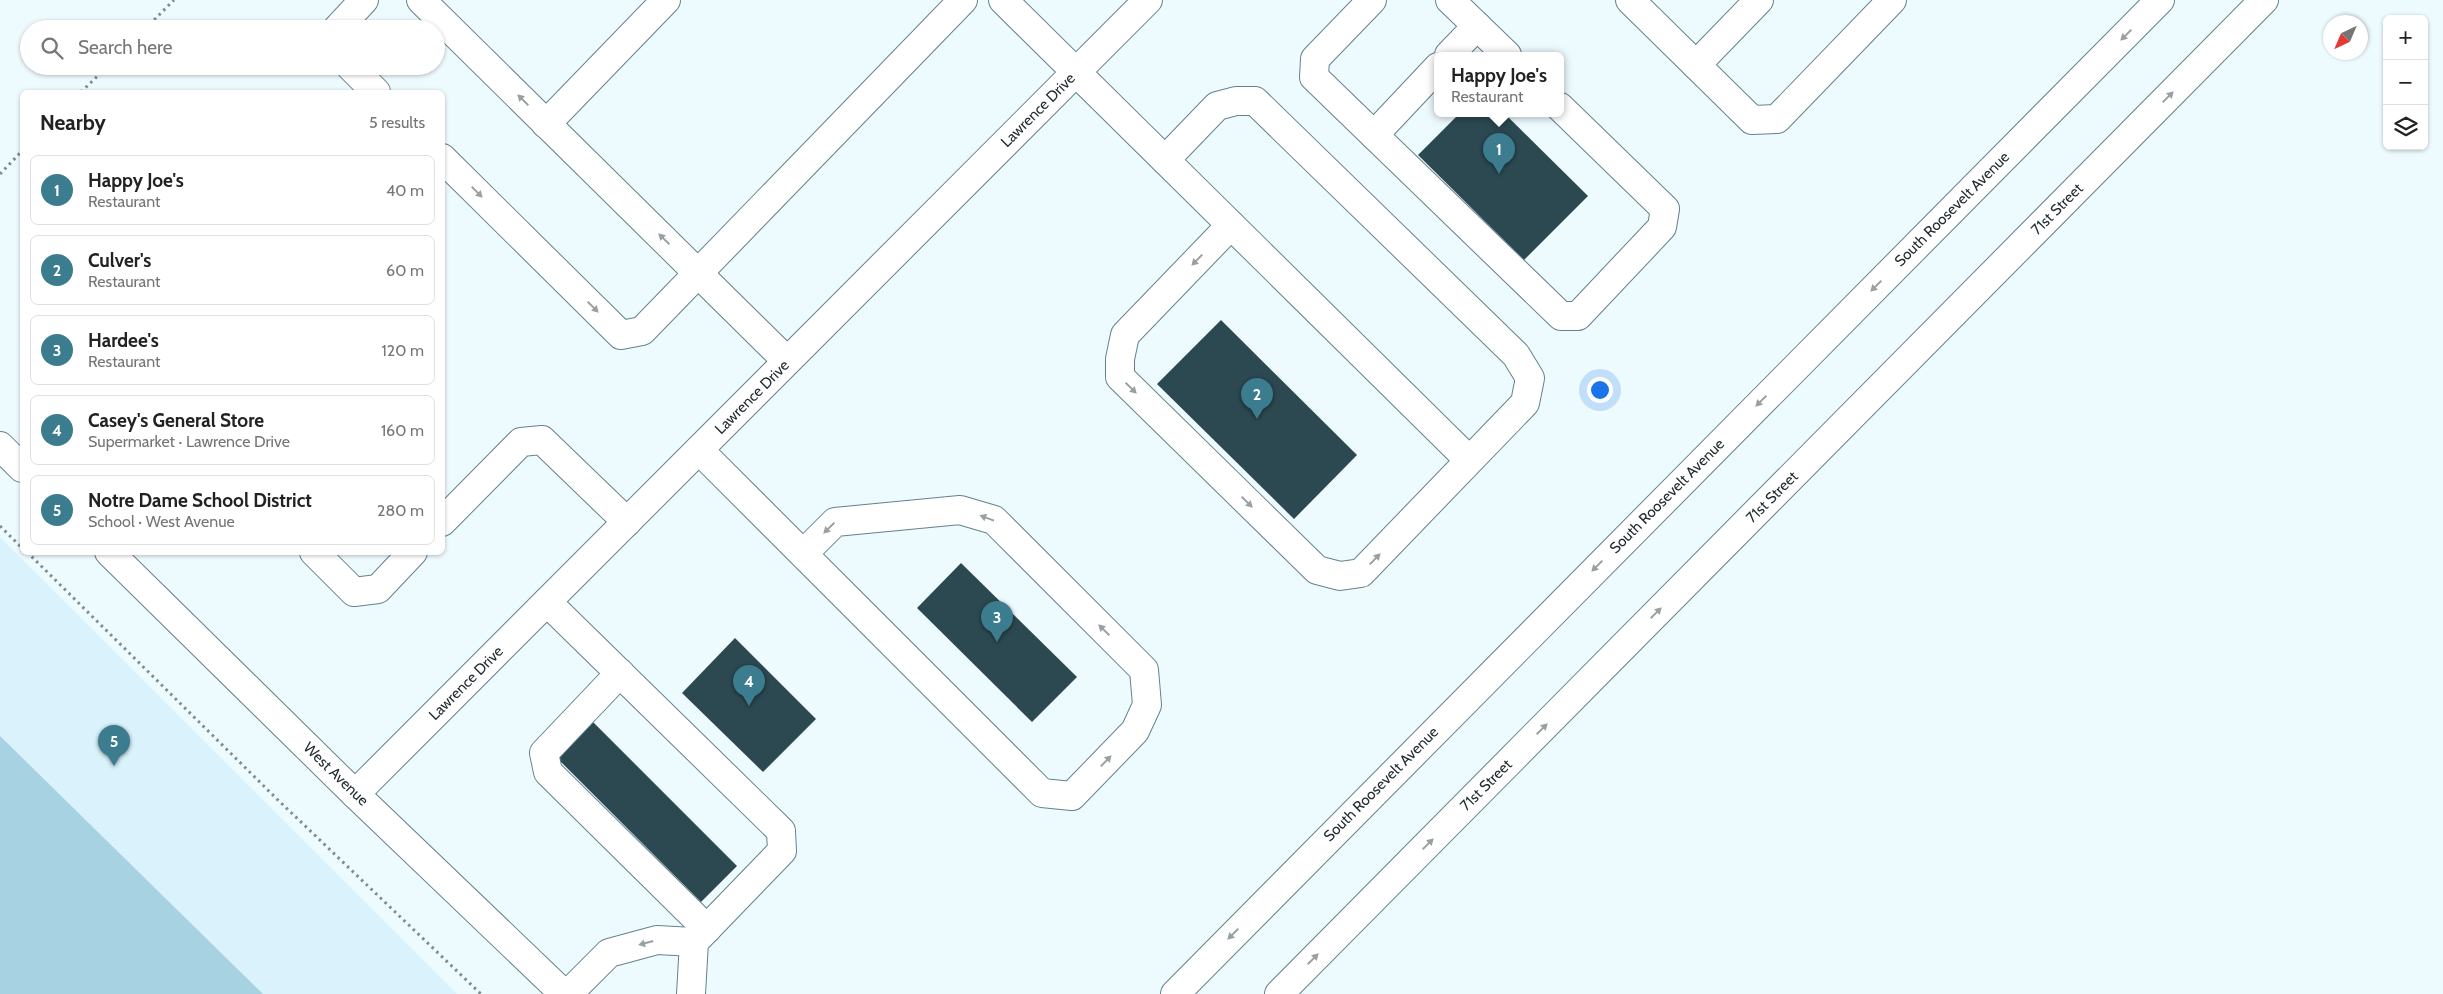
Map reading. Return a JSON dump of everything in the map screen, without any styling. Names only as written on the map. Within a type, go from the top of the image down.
[{"type":"main road","points":[[345,20],[364,0]]},
{"type":"main road","points":[[421,0],[441,20]]},
{"type":"main road","points":[[546,124],[666,0]]},
{"type":"main road","points":[[445,161],[621,335],[642,331],[963,0]]},
{"type":"main road","points":[[1003,0],[1469,460]]},
{"type":"main road","name":"Lawrence Drive","points":[[355,794],[1148,0]]},
{"type":"main road","points":[[1372,0],[1315,59],[1314,77],[1561,316],[1578,316],[1662,226],[1666,209],[1564,110]]},
{"type":"main road","points":[[1450,0],[1504,52]]},
{"type":"main road","points":[[1630,0],[1752,120],[1777,119],[1892,0]]},
{"type":"main road","points":[[1696,65],[1759,0]]},
{"type":"main road","name":"South Roosevelt Avenue","points":[[1174,994],[2160,0]]},
{"type":"main road","name":"71st Street","points":[[1279,994],[2264,0]]},
{"type":"main road","points":[[445,24],[787,362]]},
{"type":"main road","points":[[1452,52],[1477,26]]},
{"type":"main road","points":[[1374,135],[1434,71]]},
{"type":"main road","points":[[359,75],[374,90]]},
{"type":"main road","points":[[1165,160],[1217,106],[1236,101],[1255,101],[1516,355],[1530,378],[1525,403],[1361,573],[1340,576],[1316,570],[1120,377],[1120,359],[1125,335],[1231,225]]},
{"type":"main road","points":[[445,519],[521,442],[542,440],[627,522]]},
{"type":"main road","points":[[0,446],[20,466]]},
{"type":"main road","points":[[699,450],[803,554],[1042,793],[1072,796],[1135,730],[1147,705],[1144,670],[994,520],[960,510],[834,522],[803,554]]},
{"type":"main road","name":"West Avenue","points":[[112,555],[355,794],[566,994]]},
{"type":"main road","points":[[317,555],[354,592],[378,589],[410,555]]},
{"type":"main road","points":[[547,602],[781,831],[782,852],[701,936],[691,994]]},
{"type":"main road","points":[[620,673],[544,753],[548,772],[701,936]]},
{"type":"main road","points":[[566,994],[609,953],[657,940],[701,936]]},
{"type":"path","points":[[155,20],[174,0]]},
{"type":"path","points":[[84,90],[99,75]]},
{"type":"path","points":[[0,174],[20,153]]},
{"type":"path","points":[[0,526],[20,546]]},
{"type":"path","points":[[30,555],[279,801],[481,994]]},
{"type":"shaded area","points":[[0,537],[457,994],[0,994]]},
{"type":"shaded area","points":[[0,736],[263,994],[0,994]]},
{"type":"building","points":[[1456,117],[1508,117],[1588,196],[1524,260],[1418,155]]},
{"type":"building","points":[[1221,320],[1357,455],[1294,519],[1157,384]]},
{"type":"building","points":[[961,563],[1077,677],[1032,722],[917,608]]},
{"type":"building","points":[[735,638],[816,719],[763,772],[682,693]]},
{"type":"building","points":[[590,719],[737,866],[701,902],[554,755]]},
{"type":"place","name":"Happy Joe's","points":[[1499,174]]},
{"type":"place","name":"Culver's","points":[[1257,419]]},
{"type":"place","name":"Hardee's","points":[[997,642]]},
{"type":"place","name":"Casey's General Store","points":[[749,706]]},
{"type":"place","name":"Notre Dame School District","points":[[114,766]]}]
